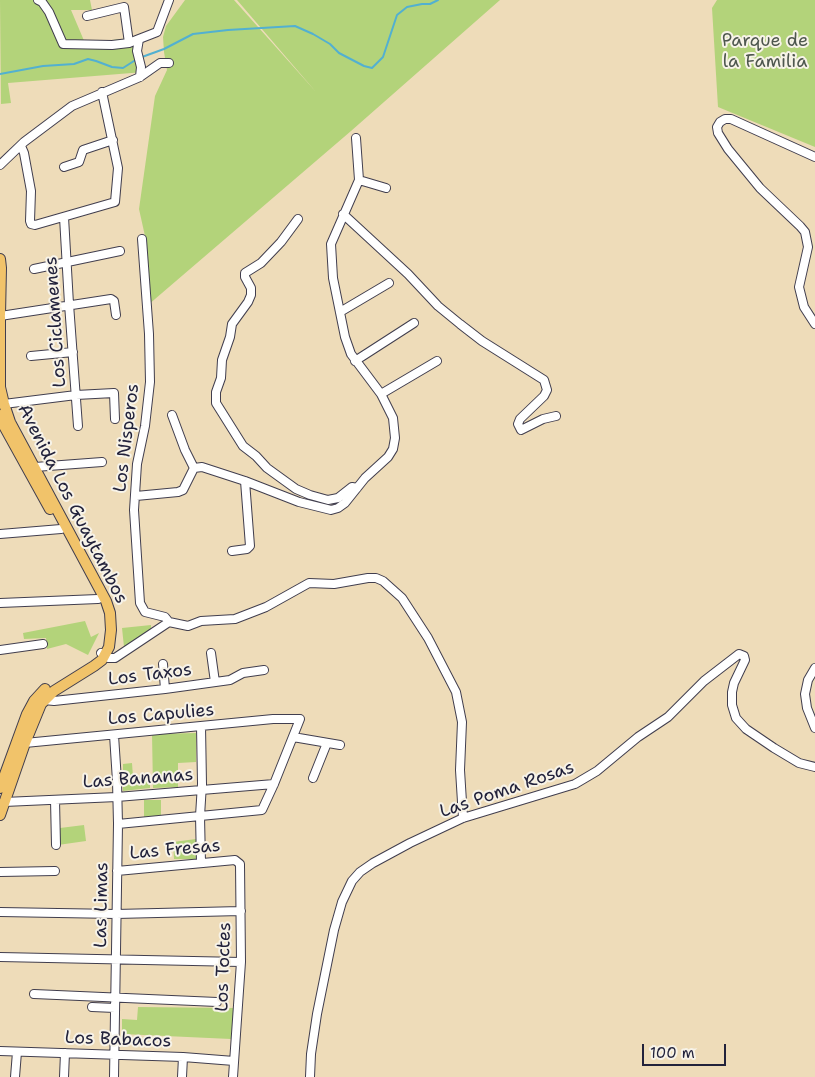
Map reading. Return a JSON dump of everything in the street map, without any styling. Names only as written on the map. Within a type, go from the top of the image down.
[{"type":"main road","name":"Avenida Los Guaytambos","points":[[0,259],[2,268],[0,387],[4,404],[10,422],[35,468],[98,599],[109,630]]},
{"type":"main road","name":"Avenida Los Guaytambos","points":[[0,415],[6,430],[106,601],[110,612],[109,630],[102,654]]},
{"type":"main road","points":[[0,788],[22,724],[30,707],[42,697],[94,666],[102,654]]},
{"type":"main road","points":[[0,815],[42,697]]},
{"type":"street","points":[[38,0],[49,12],[63,44],[98,45],[129,43],[159,30],[169,0]]},
{"type":"street","points":[[87,16],[124,6],[129,43]]},
{"type":"street","points":[[139,39],[137,51],[141,67],[140,77]]},
{"type":"street","points":[[0,165],[72,106],[140,77],[160,63],[168,63]]},
{"type":"street","points":[[21,146],[24,152],[31,191],[30,221],[32,224],[35,225],[113,203],[116,200],[118,168],[102,92]]},
{"type":"street","points":[[815,157],[730,119],[725,118],[717,127],[722,140],[744,169],[760,188],[805,232],[808,247],[802,270],[800,292],[804,307],[815,324]]},
{"type":"street","points":[[194,468],[202,467],[299,502],[331,510],[345,503],[388,457],[393,449],[393,418],[380,394],[355,361],[348,347],[333,278],[331,244],[359,180],[356,138]]},
{"type":"street","points":[[64,167],[79,162],[83,150],[113,140]]},
{"type":"street","points":[[359,180],[386,188]]},
{"type":"street","points":[[344,214],[408,274],[438,306],[482,341],[544,380],[547,390],[544,396],[520,419],[518,424],[521,430],[542,419],[556,416]]},
{"type":"street","name":"Los Ciclamenes","points":[[64,217],[68,304],[78,426]]},
{"type":"street","points":[[298,219],[282,242],[261,263],[245,273],[244,277],[251,288],[251,296],[231,328],[230,338],[222,360],[221,378],[216,392],[216,403],[243,446],[267,468],[296,489],[310,496],[328,500],[338,498],[352,487],[357,488]]},
{"type":"street","name":"Los Nisperos","points":[[142,239],[149,334],[150,382],[145,426],[137,464],[134,519],[141,607],[144,612],[165,617],[169,622]]},
{"type":"street","points":[[34,269],[120,251]]},
{"type":"street","points":[[340,312],[389,283]]},
{"type":"street","points":[[0,316],[68,304],[111,299],[114,301],[116,315]]},
{"type":"street","points":[[355,361],[414,323]]},
{"type":"street","points":[[31,356],[73,352]]},
{"type":"street","points":[[380,394],[437,361]]},
{"type":"street","points":[[4,404],[76,395],[114,393],[115,419]]},
{"type":"street","points":[[136,496],[183,490],[194,468],[172,415]]},
{"type":"street","points":[[35,468],[102,462]]},
{"type":"street","points":[[232,551],[247,549],[250,546],[245,481]]},
{"type":"street","points":[[0,534],[65,532]]},
{"type":"street","points":[[102,654],[115,658],[169,622],[188,626],[201,621],[235,619],[266,607],[309,583],[334,584],[368,578],[383,580],[402,598],[428,638],[456,692],[462,722],[460,770],[463,818]]},
{"type":"street","points":[[0,603],[98,599]]},
{"type":"street","points":[[0,650],[43,644]]},
{"type":"street","points":[[211,653],[215,682]]},
{"type":"street","name":"Las Poma Rosas","points":[[310,1077],[311,1054],[317,1014],[334,930],[342,902],[352,881],[360,872],[373,863],[410,842],[463,818],[575,784],[597,771],[638,737],[668,717],[704,681],[740,654],[744,656],[745,660],[734,683],[732,692],[732,705],[736,718],[746,729],[768,745],[799,762],[815,767]]},
{"type":"street","points":[[163,664],[165,689]]},
{"type":"street","points":[[815,668],[808,680],[805,694],[807,708],[815,728]]},
{"type":"street","name":"Los Taxos","points":[[42,697],[54,701],[165,689],[230,680],[243,674],[264,670]]},
{"type":"street","name":"Los Capulies","points":[[25,743],[273,719],[300,719],[293,737]]},
{"type":"street","points":[[201,726],[201,863]]},
{"type":"street","name":"Las Limas","points":[[114,734],[118,797],[114,1077]]},
{"type":"street","points":[[118,824],[262,810],[293,737],[340,745]]},
{"type":"street","points":[[313,778],[326,742]]},
{"type":"street","name":"Las Bananas","points":[[4,802],[118,797],[274,784]]},
{"type":"street","points":[[55,800],[56,845]]},
{"type":"street","name":"Las Fresas","points":[[117,871],[235,860]]},
{"type":"street","name":"Los Toctes","points":[[233,1077],[241,911],[240,864],[235,860]]},
{"type":"street","points":[[0,872],[55,871]]},
{"type":"street","points":[[0,912],[116,914],[241,911]]},
{"type":"street","points":[[0,957],[240,962]]},
{"type":"street","points":[[34,994],[217,1002]]},
{"type":"street","points":[[92,1008],[115,1008]]},
{"type":"street","name":"Los Babacos","points":[[0,1051],[234,1061]]},
{"type":"street","points":[[15,1077],[17,1052]]},
{"type":"street","points":[[64,1077],[65,1053]]},
{"type":"street","points":[[182,1077],[184,1058]]},
{"type":"green space","points":[[0,0],[90,0],[92,10],[71,10],[85,43],[130,38],[140,54],[144,72],[8,83],[11,103],[1,104]]},
{"type":"green space","points":[[185,0],[234,0],[316,92],[237,0],[500,0],[148,305],[145,236],[139,209],[155,96],[167,70],[163,37],[166,26]]},
{"type":"green space","name":"Parque de la Familia","points":[[717,0],[815,0],[815,147],[718,107],[712,8]]},
{"type":"green space","points":[[85,621],[91,637],[99,633],[88,655],[66,644],[47,649],[46,638],[24,639],[23,633]]},
{"type":"green space","points":[[151,625],[151,632],[124,647],[122,628]]},
{"type":"green space","points":[[196,733],[196,762],[178,763],[178,787],[153,788],[152,734]]},
{"type":"green space","points":[[132,763],[133,777],[150,776],[150,788],[123,791],[123,764]]},
{"type":"green space","points":[[144,800],[161,800],[161,816],[144,817]]},
{"type":"green space","points":[[84,825],[86,841],[58,845],[60,828]]},
{"type":"green space","points":[[196,839],[198,859],[174,859],[173,842]]},
{"type":"green space","points":[[138,1007],[234,1008],[231,1039],[122,1034],[122,1019],[137,1020]]},
{"type":"waterway","points":[[142,57],[164,49],[193,34],[295,26],[330,44],[339,53],[372,68],[383,57],[397,15],[407,7],[430,4],[438,0]]},
{"type":"waterway","points":[[0,74],[43,66],[74,64],[88,59],[112,67],[123,68],[137,59]]}]
